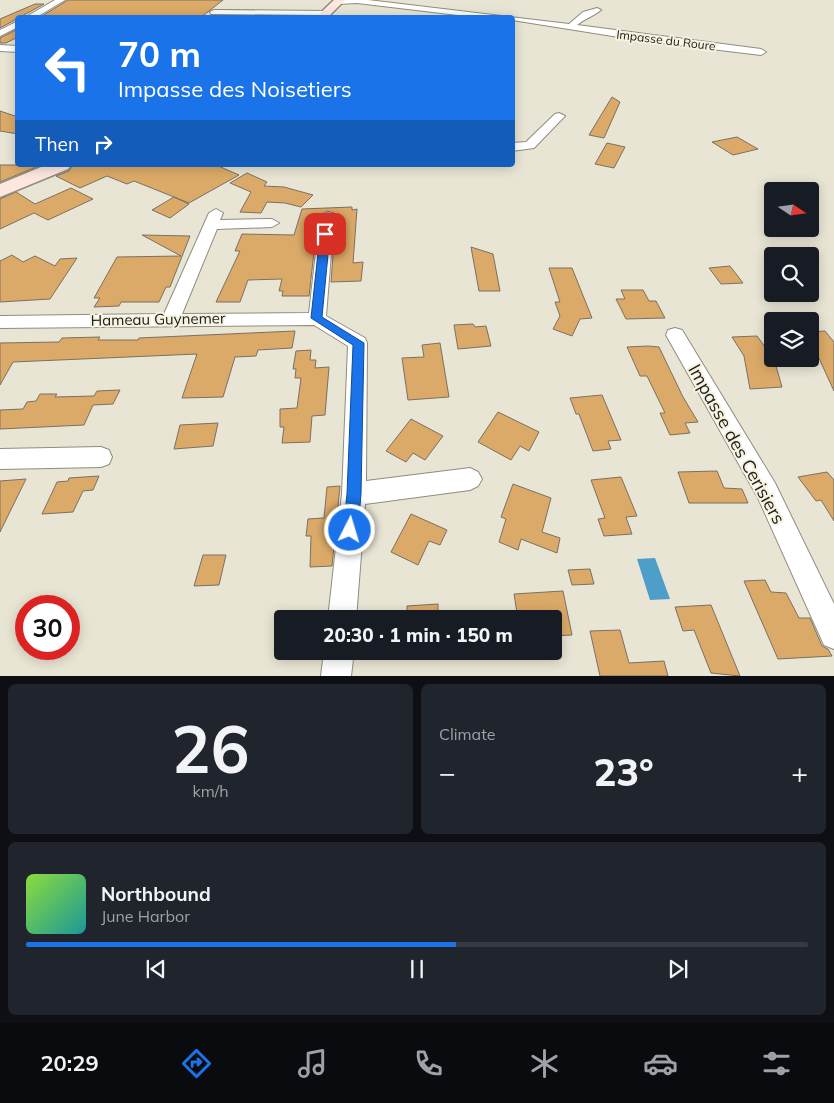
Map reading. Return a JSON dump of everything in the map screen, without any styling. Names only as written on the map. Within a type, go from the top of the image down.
[{"type":"main road","points":[[323,15],[339,0]]},
{"type":"main road","points":[[0,191],[57,167]]},
{"type":"street","points":[[34,15],[61,0]]},
{"type":"street","points":[[339,0],[481,15]]},
{"type":"street","points":[[572,25],[586,14],[597,10]]},
{"type":"street","points":[[214,12],[323,15]]},
{"type":"street","name":"Impasse du Roure","points":[[515,18],[572,25],[644,38],[761,52]]},
{"type":"street","points":[[0,33],[15,25]]},
{"type":"street","points":[[0,48],[15,49]]},
{"type":"street","points":[[515,147],[530,145],[559,116]]},
{"type":"street","points":[[327,218],[317,318],[358,343],[354,494],[343,610]]},
{"type":"street","points":[[171,318],[213,219],[272,223]]},
{"type":"street","name":"Hameau Guynemer","points":[[0,322],[171,318],[317,318]]},
{"type":"street","name":"Impasse des Cerisiers","points":[[675,335],[767,491],[834,635]]},
{"type":"street","points":[[0,460],[101,457]]},
{"type":"street","points":[[354,494],[470,479]]},
{"type":"street","points":[[336,676],[338,660]]},
{"type":"water","points":[[655,558],[670,599],[650,600],[637,559]]},
{"type":"building","points":[[68,0],[223,0],[204,15],[44,15]]},
{"type":"building","points":[[35,4],[44,4],[24,15],[15,15],[15,20],[0,28],[0,19]]},
{"type":"building","points":[[15,30],[15,38],[6,43],[0,43],[0,38]]},
{"type":"building","points":[[612,97],[620,102],[604,138],[589,135]]},
{"type":"building","points":[[0,111],[15,116],[15,134],[0,131]]},
{"type":"building","points":[[737,137],[758,149],[733,155],[712,142]]},
{"type":"building","points":[[607,143],[625,147],[614,168],[595,164]]},
{"type":"building","points":[[0,165],[36,167],[0,182]]},
{"type":"building","points":[[72,167],[221,167],[239,175],[189,203],[134,181],[127,184],[107,176],[80,188],[56,176],[69,171]]},
{"type":"building","points":[[247,173],[267,182],[264,186],[284,187],[313,195],[301,207],[285,203],[267,202],[261,213],[240,212],[251,192],[230,183]]},
{"type":"building","points":[[71,188],[93,199],[48,220],[34,213],[0,229],[0,199],[16,192],[35,204]]},
{"type":"building","points":[[174,197],[189,204],[170,218],[152,210]]},
{"type":"building","points":[[352,207],[352,210],[357,209],[353,263],[363,262],[361,281],[331,282],[336,217],[334,213],[327,211],[318,217],[309,296],[282,296],[283,291],[279,291],[282,279],[248,280],[240,302],[216,302],[240,251],[235,251],[242,234],[294,235],[302,209]]},
{"type":"building","points":[[142,235],[190,236],[170,287],[166,287],[159,302],[121,302],[119,306],[94,307],[100,298],[94,298],[117,257],[181,256]]},
{"type":"building","points":[[471,247],[493,254],[500,291],[479,291]]},
{"type":"building","points":[[12,255],[23,262],[35,256],[55,266],[60,259],[77,258],[50,299],[0,302],[0,261]]},
{"type":"building","points":[[730,266],[743,283],[721,284],[709,268]]},
{"type":"building","points":[[549,268],[572,268],[592,318],[580,319],[572,336],[553,329],[560,316],[555,302],[560,302]]},
{"type":"building","points":[[621,290],[643,290],[649,301],[656,301],[665,318],[626,319],[616,299],[625,299]]},
{"type":"building","points":[[473,324],[475,327],[486,326],[491,346],[458,349],[454,325]]},
{"type":"building","points":[[295,331],[292,348],[258,350],[256,356],[235,357],[223,397],[182,398],[197,354],[13,362],[0,385],[0,343],[59,342],[62,338],[100,337],[98,340],[138,340],[139,338]]},
{"type":"building","points":[[819,331],[825,331],[834,342],[834,391],[819,358]]},
{"type":"building","points":[[757,336],[764,345],[764,367],[776,367],[782,387],[750,389],[744,356],[732,337]]},
{"type":"building","points":[[440,343],[449,397],[408,400],[402,358],[424,357],[422,345]]},
{"type":"building","points":[[627,347],[659,347],[683,397],[698,422],[685,423],[690,433],[670,435],[660,413],[665,413],[647,376],[640,376]]},
{"type":"building","points":[[311,350],[310,360],[316,360],[315,368],[329,367],[325,415],[312,416],[310,442],[282,443],[284,427],[280,427],[280,409],[297,408],[301,378],[295,378],[296,369],[293,369],[296,351]]},
{"type":"building","points":[[120,390],[113,404],[93,405],[84,425],[0,429],[0,410],[23,409],[27,402],[36,401],[40,394],[57,394],[55,397],[94,396],[97,391]]},
{"type":"building","points":[[602,395],[621,440],[608,441],[611,449],[593,451],[579,414],[576,414],[570,398]]},
{"type":"building","points":[[498,412],[539,432],[529,451],[520,446],[511,460],[478,442]]},
{"type":"building","points":[[411,419],[443,436],[425,460],[413,453],[406,462],[386,451]]},
{"type":"building","points":[[218,423],[213,446],[174,449],[180,425]]},
{"type":"building","points":[[717,471],[724,488],[742,489],[748,503],[689,503],[678,472]]},
{"type":"building","points":[[827,472],[834,480],[834,521],[821,500],[816,501],[798,477]]},
{"type":"building","points":[[99,476],[93,490],[83,491],[73,512],[42,514],[57,482],[68,481],[69,478]]},
{"type":"building","points":[[621,477],[637,516],[626,517],[632,534],[604,536],[598,519],[605,518],[591,480]]},
{"type":"building","points":[[26,479],[0,532],[0,481]]},
{"type":"building","points":[[513,484],[551,498],[542,532],[560,538],[557,553],[521,539],[518,550],[499,542],[506,519],[501,517]]},
{"type":"building","points":[[340,486],[332,566],[310,567],[311,536],[306,536],[308,519],[324,518],[327,487]]},
{"type":"building","points":[[411,514],[447,530],[440,545],[429,541],[418,565],[391,552]]},
{"type":"building","points":[[203,555],[226,555],[219,585],[194,586]]},
{"type":"building","points":[[590,569],[594,584],[572,585],[568,570]]},
{"type":"building","points":[[765,580],[771,592],[786,593],[799,618],[810,618],[822,646],[828,649],[832,656],[778,659],[744,581]]},
{"type":"building","points":[[563,591],[572,635],[562,636],[562,610],[517,610],[514,594]]},
{"type":"building","points":[[438,604],[438,610],[407,610],[407,606]]},
{"type":"building","points":[[711,605],[740,676],[711,673],[694,630],[683,631],[675,607]]},
{"type":"building","points":[[620,630],[629,663],[664,661],[668,676],[600,676],[590,631]]},
{"type":"route","points":[[325,234],[317,318],[358,343],[354,494],[350,530]]}]
